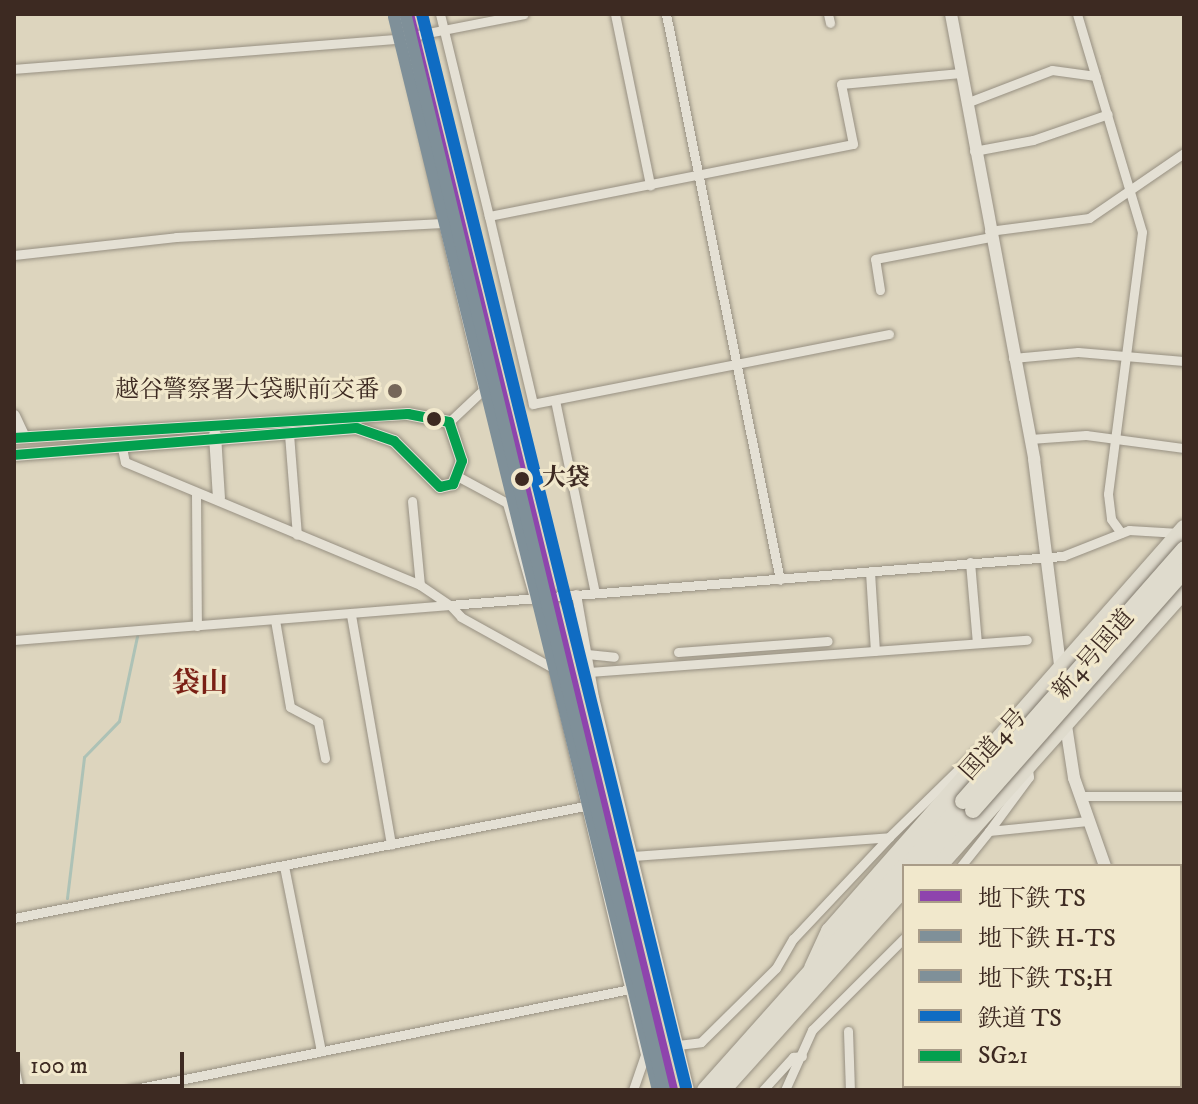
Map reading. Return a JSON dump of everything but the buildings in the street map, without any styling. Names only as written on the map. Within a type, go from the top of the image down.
[{"type":"highway","name":"国道4号","points":[[812,968],[829,931],[1060,669],[1183,537]]},
{"type":"highway","name":"新4号国道","points":[[924,864],[968,805],[1183,537]]},
{"type":"highway","name":"新4号国道","points":[[906,864],[968,805],[1184,571]]},
{"type":"highway","name":"国道4号","points":[[941,864],[1066,729],[1182,596]]},
{"type":"highway","name":"新4号国道","points":[[712,1089],[812,968],[902,868]]},
{"type":"highway","points":[[823,981],[902,890]]},
{"type":"highway","points":[[712,1089],[902,906]]},
{"type":"street","points":[[397,14],[483,390],[449,422]]},
{"type":"street","points":[[440,14],[533,404],[738,367],[885,335]]},
{"type":"street","points":[[14,69],[400,37],[524,14]]},
{"type":"street","points":[[615,14],[650,185]]},
{"type":"street","points":[[666,14],[780,580]]},
{"type":"street","points":[[951,14],[989,234],[1030,439],[1066,729],[1079,796],[1104,864]]},
{"type":"street","points":[[1077,14],[1141,223],[1143,251],[1108,506],[1121,533]]},
{"type":"street","points":[[966,103],[1052,70],[1096,76]]},
{"type":"street","points":[[489,216],[700,176],[711,169],[853,144],[841,84],[960,73]]},
{"type":"street","points":[[974,151],[1033,140],[1108,114]]},
{"type":"street","points":[[880,290],[875,259],[989,234],[1080,221],[1184,153]]},
{"type":"street","points":[[14,255],[176,237],[443,223]]},
{"type":"street","points":[[1013,358],[1078,352],[1184,361]]},
{"type":"street","points":[[555,400],[595,593]]},
{"type":"street","points":[[14,455],[289,434],[398,414],[449,422]]},
{"type":"street","points":[[394,441],[398,414]]},
{"type":"street","points":[[14,416],[19,437],[214,424],[357,421],[394,441],[435,485],[447,487],[459,477]]},
{"type":"street","points":[[449,422],[459,440],[459,477]]},
{"type":"street","points":[[214,424],[219,498]]},
{"type":"street","points":[[289,434],[297,535]]},
{"type":"street","points":[[1030,439],[1086,435],[1184,448]]},
{"type":"street","points":[[122,448],[125,462],[196,493],[219,498],[227,507],[420,585],[450,605],[461,617],[553,668],[645,1055],[633,1090]]},
{"type":"street","points":[[459,477],[507,503],[534,598]]},
{"type":"street","points":[[196,493],[197,626]]},
{"type":"street","points":[[412,501],[420,585]]},
{"type":"street","points":[[14,640],[1071,555],[1121,533],[1183,537]]},
{"type":"street","points":[[970,562],[977,643]]},
{"type":"street","points":[[870,572],[875,651]]},
{"type":"street","points":[[576,594],[589,672],[689,1090]]},
{"type":"street","points":[[351,615],[391,845]]},
{"type":"street","points":[[275,620],[290,707],[318,722],[325,758]]},
{"type":"street","points":[[589,672],[1027,640]]},
{"type":"street","points":[[678,652],[828,641]]},
{"type":"street","points":[[741,648],[741,661]]},
{"type":"street","points":[[587,654],[614,657]]},
{"type":"street","points":[[678,1045],[701,1042],[761,984],[793,939],[889,837],[977,751],[992,748]]},
{"type":"street","points":[[963,864],[1029,777],[1028,769]]},
{"type":"street","points":[[1079,796],[1184,796]]},
{"type":"street","points":[[14,918],[585,806]]},
{"type":"street","points":[[989,831],[1087,821]]},
{"type":"street","points":[[633,856],[889,837]]},
{"type":"street","points":[[284,866],[321,1051]]},
{"type":"street","points":[[785,1090],[825,1014],[902,940]]},
{"type":"street","points":[[130,1090],[630,989]]},
{"type":"street","points":[[848,1031],[850,1090]]},
{"type":"street","points":[[763,1090],[793,1057],[802,1056]]},
{"type":"street","points":[[14,1066],[19,1090]]},
{"type":"waterway","points":[[67,898],[84,757],[119,721],[137,636]]},
{"type":"metro line","name":"TS","points":[[408,14],[672,1090]]},
{"type":"metro line","name":"H-TS","points":[[394,17],[658,1090]]},
{"type":"metro line","name":"TS;H","points":[[406,17],[664,1090]]},
{"type":"rail line","name":"TS","points":[[422,14],[686,1087]]},
{"type":"transit line","name":"SG21","points":[[14,438],[408,414],[449,422],[462,461],[453,484],[440,487],[394,441],[357,428],[14,455]]},
{"type":"place","name":"越谷警察署大袋駅前交番","points":[[395,391]]},
{"type":"place","name":"大袋","points":[[522,479]]},
{"type":"district","name":"袋山","points":[[200,684]]}]
